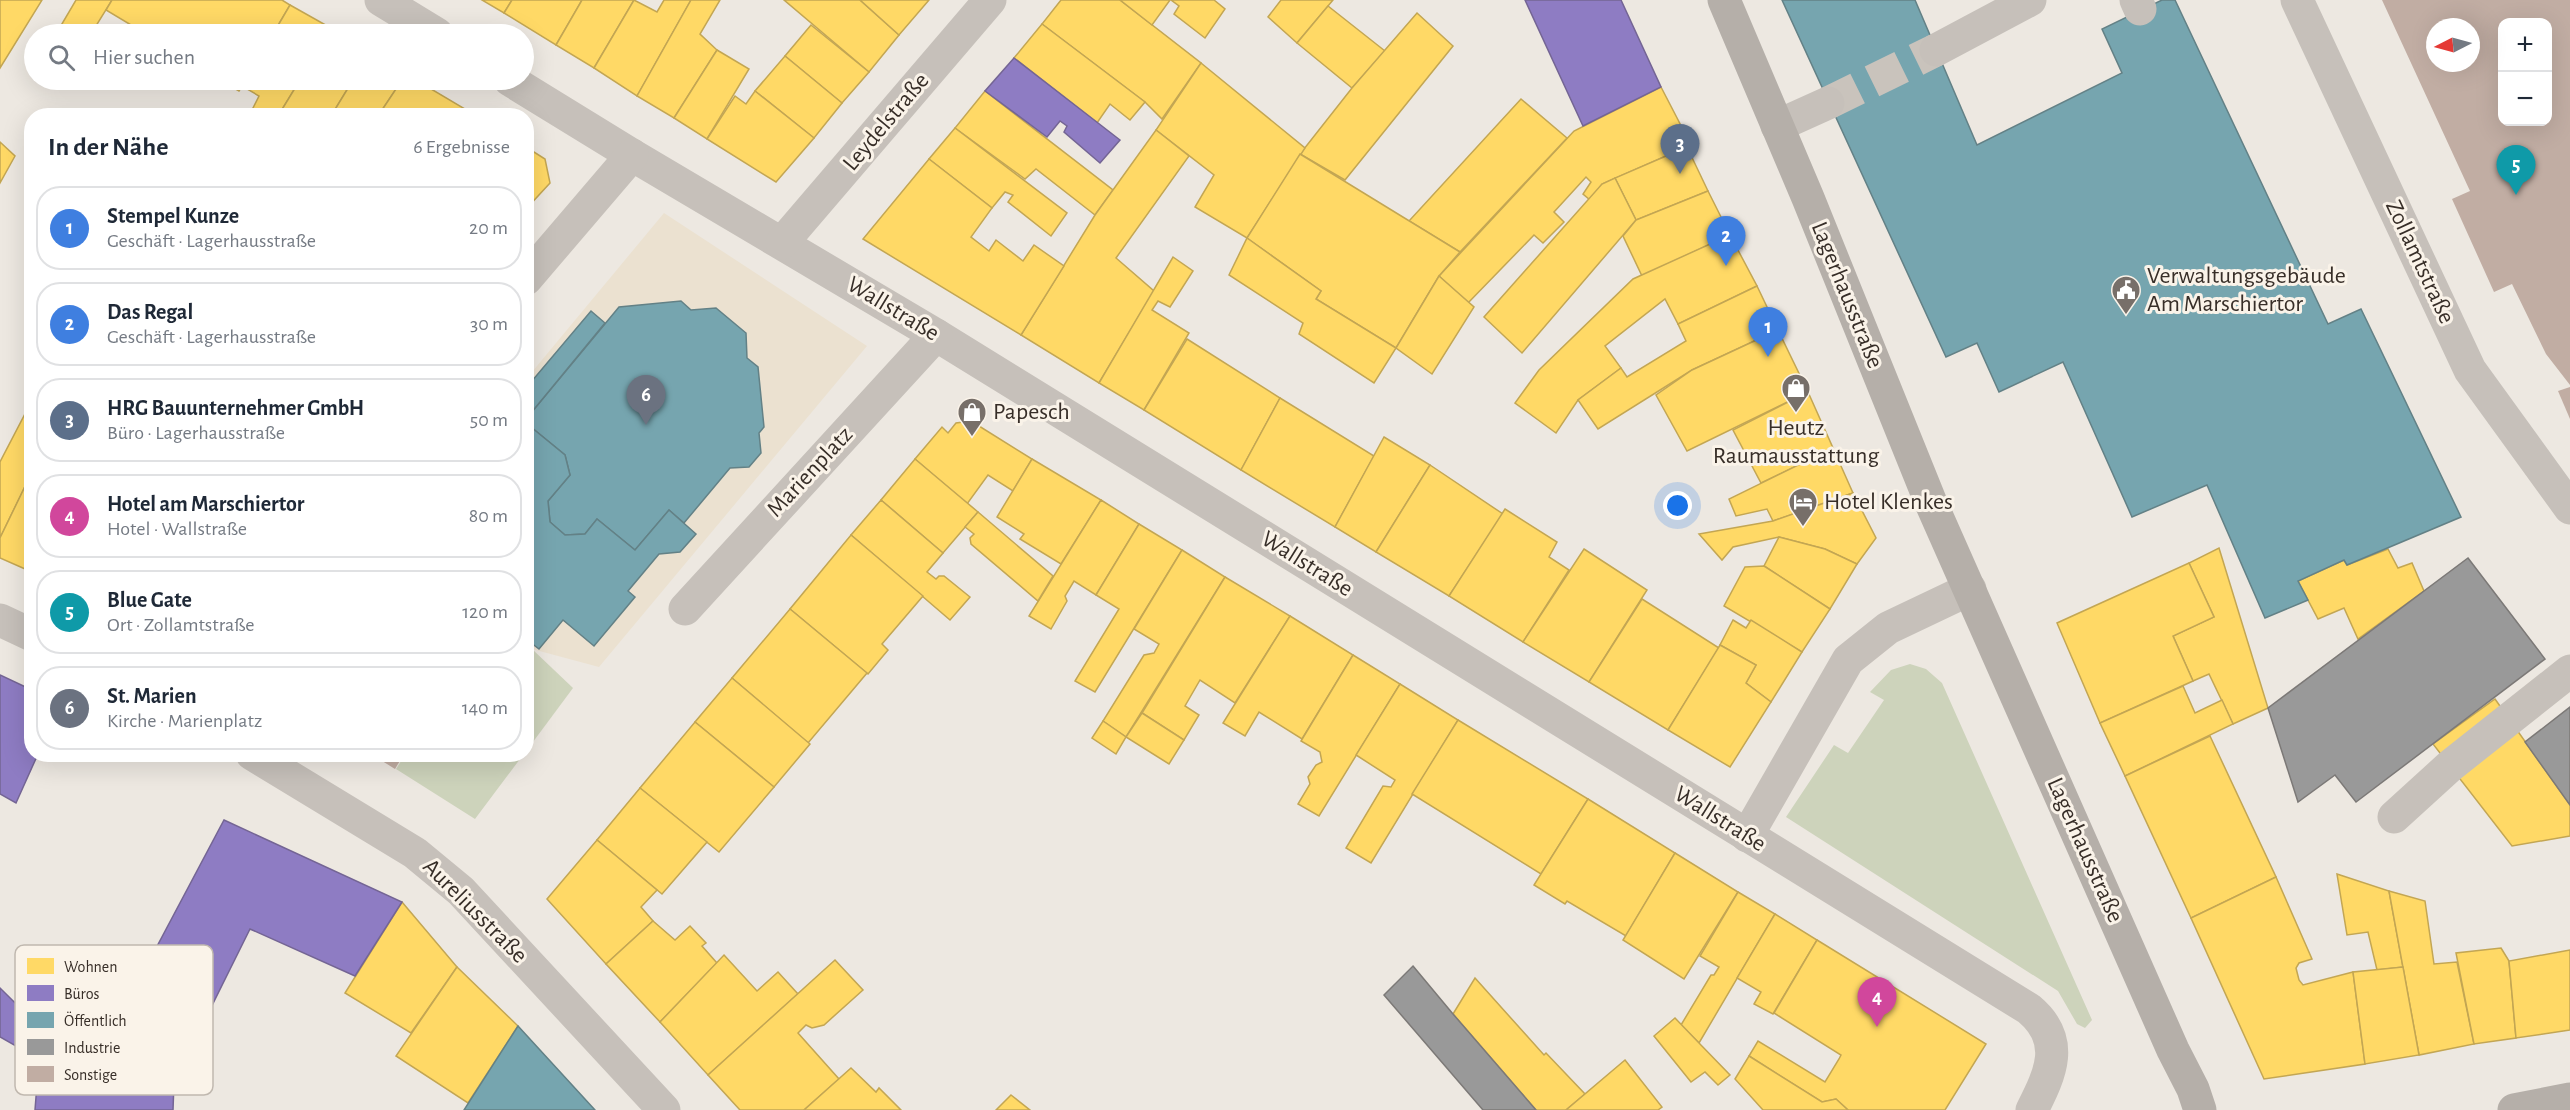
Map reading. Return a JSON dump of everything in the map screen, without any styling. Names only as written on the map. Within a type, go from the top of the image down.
[{"type":"main road","name":"Lagerhausstraße","points":[[1724,0],[1930,503],[2168,1039],[2193,1089],[2200,1110]]},
{"type":"main road","points":[[2514,1110],[2570,1099]]},
{"type":"street","points":[[381,0],[421,24]]},
{"type":"street","name":"Leydelstraße","points":[[782,243],[990,0]]},
{"type":"street","points":[[1936,50],[2030,0]]},
{"type":"street","name":"Zollamtstraße","points":[[2297,0],[2470,370],[2570,508]]},
{"type":"street","name":"Wallstraße","points":[[526,90],[936,335],[2036,1015],[2043,1021],[2050,1034],[2052,1054],[2038,1097]]},
{"type":"street","points":[[1777,126],[1828,103]]},
{"type":"street","points":[[534,270],[632,155]]},
{"type":"street","name":"Marienplatz","points":[[685,609],[936,335]]},
{"type":"street","points":[[1747,836],[1848,660],[1888,628],[1970,589]]},
{"type":"street","points":[[0,620],[24,631]]},
{"type":"street","points":[[2394,816],[2450,766],[2570,671]]},
{"type":"street","name":"Aureliusstraße","points":[[265,762],[415,853],[461,891],[663,1110]]},
{"type":"green space","points":[[534,651],[573,688],[534,741]]},
{"type":"green space","points":[[1910,664],[1926,669],[1942,683],[2092,1020],[2085,1028],[2077,1024],[2058,991],[1786,817],[1834,745],[1848,753],[1884,700],[1870,692],[1891,670]]},
{"type":"green space","points":[[400,762],[518,762],[475,819],[396,769]]},
{"type":"shaded area","points":[[664,213],[867,346],[599,667],[534,650],[534,427],[669,510],[683,522],[730,468],[749,467],[761,453],[759,433],[764,427],[758,367],[747,358],[746,332],[716,308],[691,310],[681,301],[619,307],[534,410],[534,370]]},
{"type":"building: Wohnen","points":[[0,0],[42,0],[27,24],[24,24],[24,29],[0,68]]},
{"type":"building: Wohnen","points":[[76,0],[112,0],[97,24],[62,24]]},
{"type":"building: Wohnen","points":[[112,0],[282,0],[290,5],[279,24],[129,24],[106,10]]},
{"type":"building: Wohnen","points":[[482,0],[512,0],[504,13]]},
{"type":"building: Wohnen","points":[[512,0],[582,0],[556,45],[534,31],[534,24],[522,24],[504,13]]},
{"type":"building: Wohnen","points":[[582,0],[634,0],[594,68],[556,45]]},
{"type":"building: Wohnen","points":[[634,0],[657,12],[664,0],[691,0],[637,96],[594,68]]},
{"type":"building: Wohnen","points":[[691,0],[720,0],[700,34],[717,50],[674,118],[637,96]]},
{"type":"building: Wohnen","points":[[784,0],[860,0],[899,35],[869,72]]},
{"type":"building: Wohnen","points":[[860,0],[929,0],[899,35]]},
{"type":"building: Wohnen","points":[[1061,0],[1120,0],[1201,63],[1162,119],[1145,102],[1042,24]]},
{"type":"building: Wohnen","points":[[1120,0],[1170,0],[1152,25]]},
{"type":"building: Wohnen","points":[[1171,0],[1214,0],[1225,9],[1205,38],[1174,14],[1179,6]]},
{"type":"building: Wohnen","points":[[1281,0],[1333,0],[1297,43],[1268,17]]},
{"type":"building: Wohnen","points":[[290,5],[324,24],[279,24]]},
{"type":"building: Wohnen","points":[[1328,6],[1385,51],[1352,88],[1297,43]]},
{"type":"building: Wohnen","points":[[1417,13],[1453,46],[1345,180],[1300,154],[1352,88]]},
{"type":"building: Wohnen","points":[[1042,24],[1145,102],[1130,120],[1110,104],[1097,123],[1014,58]]},
{"type":"building: Wohnen","points":[[811,25],[869,72],[842,103],[785,56]]},
{"type":"building: Wohnen","points":[[717,50],[749,69],[707,139],[674,118]]},
{"type":"building: Wohnen","points":[[785,56],[842,103],[814,138],[755,91]]},
{"type":"building: Wohnen","points":[[1201,63],[1305,148],[1247,238],[1195,207],[1214,175],[1156,130]]},
{"type":"building: Wohnen","points":[[1661,87],[1691,145],[1602,184],[1590,200],[1583,194],[1591,182],[1586,177],[1554,212],[1564,222],[1543,243],[1534,235],[1468,303],[1439,276],[1574,131]]},
{"type":"building: Wohnen","points":[[249,90],[294,90],[283,108],[253,108],[259,96]]},
{"type":"building: Wohnen","points":[[294,90],[347,90],[336,108],[283,108]]},
{"type":"building: Wohnen","points":[[347,90],[395,90],[383,108],[336,108]]},
{"type":"building: Wohnen","points":[[395,90],[433,90],[463,108],[383,108]]},
{"type":"building: Wohnen","points":[[755,91],[814,138],[776,182],[707,139],[735,96],[746,104]]},
{"type":"building: Wohnen","points":[[985,91],[1113,190],[1095,215],[1036,169],[1025,179],[955,128]]},
{"type":"building: Wohnen","points":[[1521,99],[1567,138],[1460,252],[1409,221]]},
{"type":"building: Wohnen","points":[[955,128],[1067,213],[1051,236],[1008,202],[1013,195],[1005,192],[992,208],[929,159]]},
{"type":"building: Wohnen","points":[[1156,130],[1189,156],[1116,258],[1154,291],[1099,383],[1021,335],[1095,215]]},
{"type":"building: Wohnen","points":[[0,142],[15,156],[0,183]]},
{"type":"building: Wohnen","points":[[1687,147],[1708,191],[1636,220],[1615,178]]},
{"type":"building: Wohnen","points":[[534,152],[545,159],[550,183],[534,200]]},
{"type":"building: Wohnen","points":[[1300,154],[1460,252],[1439,276],[1396,348],[1316,299],[1321,291],[1247,238]]},
{"type":"building: Wohnen","points":[[929,159],[992,208],[971,237],[989,251],[996,240],[1023,261],[1034,245],[1064,266],[1021,335],[863,239]]},
{"type":"building: Wohnen","points":[[1615,178],[1636,220],[1522,353],[1484,317],[1602,184]]},
{"type":"building: Wohnen","points":[[1708,191],[1730,235],[1642,276],[1623,236],[1636,220]]},
{"type":"building: Wohnen","points":[[1730,235],[1757,286],[1678,324],[1665,299],[1605,346],[1621,368],[1578,400],[1556,433],[1515,403],[1539,370],[1633,279]]},
{"type":"building: Wohnen","points":[[1247,238],[1321,291],[1316,299],[1396,348],[1374,383],[1299,334],[1303,323],[1229,275]]},
{"type":"building: Wohnen","points":[[1173,257],[1193,271],[1170,307],[1158,301],[1152,310],[1189,333],[1144,410],[1099,383]]},
{"type":"building: Wohnen","points":[[1439,276],[1474,307],[1432,374],[1396,348]]},
{"type":"building: Wohnen","points":[[1757,286],[1778,330],[1692,370],[1598,429],[1578,400],[1621,368],[1627,377],[1686,341],[1678,324]]},
{"type":"building: Wohnen","points":[[1778,330],[1808,392],[1687,451],[1656,395],[1692,370]]},
{"type":"building: Wohnen","points":[[1187,339],[1280,398],[1241,470],[1144,410]]},
{"type":"building: Wohnen","points":[[1808,392],[1833,448],[1761,483],[1733,430]]},
{"type":"building: Wohnen","points":[[1280,398],[1374,456],[1335,527],[1241,470]]},
{"type":"building: Wohnen","points":[[24,416],[24,488],[0,538],[0,462]]},
{"type":"building: Wohnen","points":[[971,421],[1032,459],[1013,491],[988,475],[967,504],[915,459],[942,427],[948,433],[956,423]]},
{"type":"building: Wohnen","points":[[1384,437],[1430,465],[1376,552],[1335,527]]},
{"type":"building: Wohnen","points":[[1833,448],[1853,493],[1773,521],[1767,509],[1736,516],[1729,499]]},
{"type":"building: Wohnen","points":[[915,459],[978,512],[943,553],[881,500]]},
{"type":"building: Wohnen","points":[[1032,459],[1101,500],[1061,564],[1020,539],[1024,534],[997,517]]},
{"type":"building: Wohnen","points":[[1430,465],[1503,514],[1449,596],[1376,552]]},
{"type":"building: Wohnen","points":[[24,488],[24,568],[0,558],[0,538]]},
{"type":"building: Wohnen","name":"Hotel Klenkes","points":[[1853,493],[1876,538],[1857,564],[1825,549],[1779,537],[1733,547],[1722,560],[1699,534],[1773,521]]},
{"type":"building: Wohnen","points":[[881,500],[943,553],[927,572],[936,579],[944,576],[970,597],[950,620],[851,535]]},
{"type":"building: Wohnen","points":[[1101,500],[1139,524],[1096,595],[1074,581],[1065,596],[1067,601],[1051,629],[1029,616]]},
{"type":"building: Wohnen","points":[[1505,509],[1557,542],[1549,557],[1569,570],[1523,642],[1449,596]]},
{"type":"building: Wohnen","points":[[978,512],[1053,576],[1038,601],[971,544],[970,538],[974,534],[965,527]]},
{"type":"building: Wohnen","points":[[1139,524],[1182,550],[1095,692],[1075,681],[1119,609],[1096,595]]},
{"type":"building: Wohnen","points":[[851,535],[923,596],[882,644],[888,650],[868,674],[790,609]]},
{"type":"building: Wohnen","points":[[1779,537],[1825,549],[1857,564],[1830,609],[1764,566]]},
{"type":"building: Wohnen","points":[[2219,548],[2268,708],[2233,724],[2209,674],[2193,681],[2173,636],[2214,617],[2189,563]]},
{"type":"building: Wohnen","points":[[1584,549],[1647,590],[1589,682],[1523,642]]},
{"type":"building: Wohnen","points":[[2388,549],[2398,568],[2412,563],[2424,591],[2358,639],[2344,608],[2318,619],[2298,581],[2344,560],[2347,565]]},
{"type":"building: Wohnen","points":[[1182,550],[1225,577],[1126,737],[1103,721],[1144,655],[1154,653],[1159,644],[1134,629]]},
{"type":"building: Wohnen","points":[[2189,563],[2214,617],[2173,636],[2193,681],[2100,723],[2057,623]]},
{"type":"building: Wohnen","points":[[1764,566],[1830,609],[1802,652],[1724,606],[1745,567]]},
{"type":"building: Wohnen","points":[[1225,577],[1290,616],[1235,703],[1200,680],[1185,706],[1199,715],[1184,740],[1142,713]]},
{"type":"building: Wohnen","points":[[1642,599],[1719,648],[1668,730],[1589,682]]},
{"type":"building: Wohnen","points":[[790,609],[867,673],[808,743],[732,678]]},
{"type":"building: Wohnen","points":[[1290,616],[1353,655],[1302,739],[1259,712],[1245,736],[1223,723]]},
{"type":"building: Wohnen","points":[[1733,620],[1746,628],[1751,620],[1802,652],[1771,702],[1746,683],[1756,665],[1720,645]]},
{"type":"building: Wohnen","points":[[1720,645],[1756,665],[1746,683],[1771,702],[1730,767],[1668,730]]},
{"type":"building: Wohnen","points":[[1353,655],[1400,684],[1319,816],[1298,804],[1310,784],[1308,777],[1316,765],[1322,762],[1320,752],[1301,741]]},
{"type":"building: Wohnen","points":[[732,678],[810,744],[774,787],[695,722]]},
{"type":"building: Wohnen","points":[[1400,684],[1458,720],[1371,863],[1346,848],[1383,786],[1391,787],[1395,780],[1356,755]]},
{"type":"building: Wohnen","points":[[2183,686],[2195,713],[2222,700],[2233,724],[2125,776],[2100,723]]},
{"type":"building: Wohnen","points":[[2495,699],[2570,805],[2570,836],[2512,846],[2433,744]]},
{"type":"building: Wohnen","points":[[1142,713],[1184,740],[1169,764],[1126,737]]},
{"type":"building: Wohnen","points":[[1458,720],[1588,799],[1541,874],[1412,794]]},
{"type":"building: Wohnen","points":[[1103,721],[1126,737],[1116,754],[1092,738]]},
{"type":"building: Wohnen","points":[[695,722],[774,787],[719,852],[640,788]]},
{"type":"building: Wohnen","points":[[2210,736],[2276,877],[2191,918],[2125,776]]},
{"type":"building: Wohnen","points":[[640,788],[707,842],[662,894],[597,840]]},
{"type":"building: Wohnen","points":[[1588,799],[1675,853],[1626,936],[1567,901],[1565,904],[1534,885]]},
{"type":"building: Wohnen","points":[[597,840],[657,890],[641,907],[653,921],[606,964],[547,899]]},
{"type":"building: Wohnen","points":[[1675,853],[1738,892],[1684,979],[1623,940]]},
{"type":"building: Wohnen","points":[[2337,874],[2389,891],[2403,967],[2377,970],[2368,932],[2347,935]]},
{"type":"building: Wohnen","points":[[2276,877],[2312,959],[2299,963],[2296,968],[2303,985],[2353,972],[2365,1064],[2264,1079],[2191,918]]},
{"type":"building: Wohnen","points":[[2389,891],[2425,901],[2434,964],[2457,962],[2474,1044],[2419,1055]]},
{"type":"building: Wohnen","points":[[1738,892],[1775,914],[1699,1043],[1681,1025],[1711,975],[1714,975],[1719,967],[1700,956]]},
{"type":"building: Wohnen","points":[[402,902],[457,967],[411,1033],[345,993]]},
{"type":"building: Wohnen","points":[[1775,914],[1817,940],[1773,1014],[1754,1004],[1761,992],[1737,978]]},
{"type":"building: Wohnen","points":[[653,921],[675,940],[690,926],[706,943],[702,946],[717,963],[660,1022],[606,964]]},
{"type":"building: Wohnen","points":[[1817,940],[1986,1044],[1945,1110],[1848,1110],[1836,1099],[1822,1102],[1749,1056],[1758,1041],[1825,1082],[1839,1059],[1841,1055],[1774,1013]]},
{"type":"building: Wohnen","points":[[2501,948],[2509,961],[2516,1038],[2474,1044],[2456,953]]},
{"type":"building: Wohnen","points":[[2570,950],[2570,1030],[2516,1038],[2509,961]]},
{"type":"building: Wohnen","points":[[724,955],[757,991],[778,972],[798,994],[708,1075],[660,1022]]},
{"type":"building: Wohnen","points":[[835,960],[863,990],[824,1025],[812,1028],[806,1025],[798,1033],[839,1079],[804,1110],[740,1110],[708,1075]]},
{"type":"building: Wohnen","points":[[457,967],[518,1026],[468,1103],[396,1056]]},
{"type":"building: Wohnen","points":[[2403,967],[2419,1055],[2365,1064],[2353,972]]},
{"type":"building: Wohnen","points":[[1475,978],[1544,1055],[1546,1053],[1585,1094],[1566,1110],[1536,1110],[1453,1014]]},
{"type":"building: Wohnen","points":[[1675,1018],[1730,1075],[1718,1085],[1705,1072],[1691,1082],[1654,1036]]},
{"type":"building: Wohnen","points":[[1749,1056],[1822,1102],[1836,1099],[1848,1110],[1763,1110],[1735,1079]]},
{"type":"building: Wohnen","points":[[1625,1060],[1662,1107],[1658,1110],[1566,1110]]},
{"type":"building: Wohnen","points":[[851,1068],[876,1092],[879,1088],[901,1110],[804,1110]]},
{"type":"building: Wohnen","points":[[1011,1095],[1030,1110],[996,1110]]},
{"type":"building: Büros","points":[[1525,0],[1621,0],[1661,87],[1583,126]]},
{"type":"building: Büros","points":[[1014,58],[1120,140],[1100,163],[1064,132],[1067,126],[1060,121],[1047,137],[985,91]]},
{"type":"building: Büros","points":[[0,675],[24,686],[24,762],[34,762],[16,803],[0,794]]},
{"type":"building: Büros","points":[[224,820],[402,902],[355,976],[250,929],[213,1003],[213,945],[158,945]]},
{"type":"building: Büros","points":[[0,988],[15,1003],[15,1045],[0,1037]]},
{"type":"building: Büros","points":[[36,1095],[174,1095],[173,1110],[35,1110]]},
{"type":"building: Öffentlich","name":"Verwaltungsgebäude Am Marschiertor","points":[[1782,0],[1915,0],[1977,145],[2122,73],[2102,29],[2162,0],[2175,0],[2328,324],[2361,309],[2461,517],[2347,565],[2344,560],[2298,581],[2308,600],[2265,618],[2207,485],[2132,517],[2063,362],[1999,392],[1977,343],[1946,357]]},
{"type":"building: Öffentlich","points":[[681,301],[691,310],[716,308],[746,333],[747,358],[758,367],[764,427],[759,433],[761,453],[749,467],[730,468],[684,523],[669,510],[635,550],[597,519],[585,534],[565,535],[550,522],[548,501],[570,475],[565,455],[534,430],[534,409],[619,307]]},
{"type":"building: Öffentlich","points":[[591,311],[605,323],[534,409],[534,379]]},
{"type":"building: Öffentlich","points":[[534,430],[565,455],[570,475],[548,501],[550,522],[565,535],[585,534],[597,519],[635,550],[669,510],[696,534],[680,552],[659,554],[628,591],[635,597],[594,646],[563,620],[539,649],[534,645]]},
{"type":"building: Öffentlich","points":[[518,1026],[595,1110],[464,1110]]},
{"type":"building: Industrie","points":[[2468,558],[2545,659],[2356,802],[2335,775],[2298,802],[2268,708]]},
{"type":"building: Industrie","points":[[2570,707],[2570,805],[2525,742]]},
{"type":"building: Industrie","points":[[1413,966],[1536,1110],[1483,1110],[1384,995]]},
{"type":"building: Sonstige","points":[[2382,0],[2570,0],[2570,385],[2546,354],[2512,284],[2494,292],[2452,199],[2470,191]]},
{"type":"building: Sonstige","points":[[2570,387],[2570,419],[2558,391]]},
{"type":"building: Sonstige","points":[[384,762],[399,762],[395,769]]},
{"type":"tunnel","points":[[1828,103],[1936,50]]},
{"type":"place","name":"HRG Bauunternehmer GmbH","points":[[1680,174]]},
{"type":"place","name":"Blue Gate","points":[[2516,195]]},
{"type":"place","name":"Das Regal","points":[[1726,266]]},
{"type":"place","name":"Verwaltungsgebäude Am Marschiertor","points":[[2126,316]]},
{"type":"place","name":"Stempel Kunze","points":[[1768,357]]},
{"type":"place","name":"Heutz Raumausstattung","points":[[1796,414]]},
{"type":"place","name":"St. Marien","points":[[646,425]]},
{"type":"place","name":"Papesch","points":[[972,438]]},
{"type":"place","name":"Hotel Klenkes","points":[[1803,528]]},
{"type":"place","name":"Hotel am Marschiertor","points":[[1877,1027]]}]
